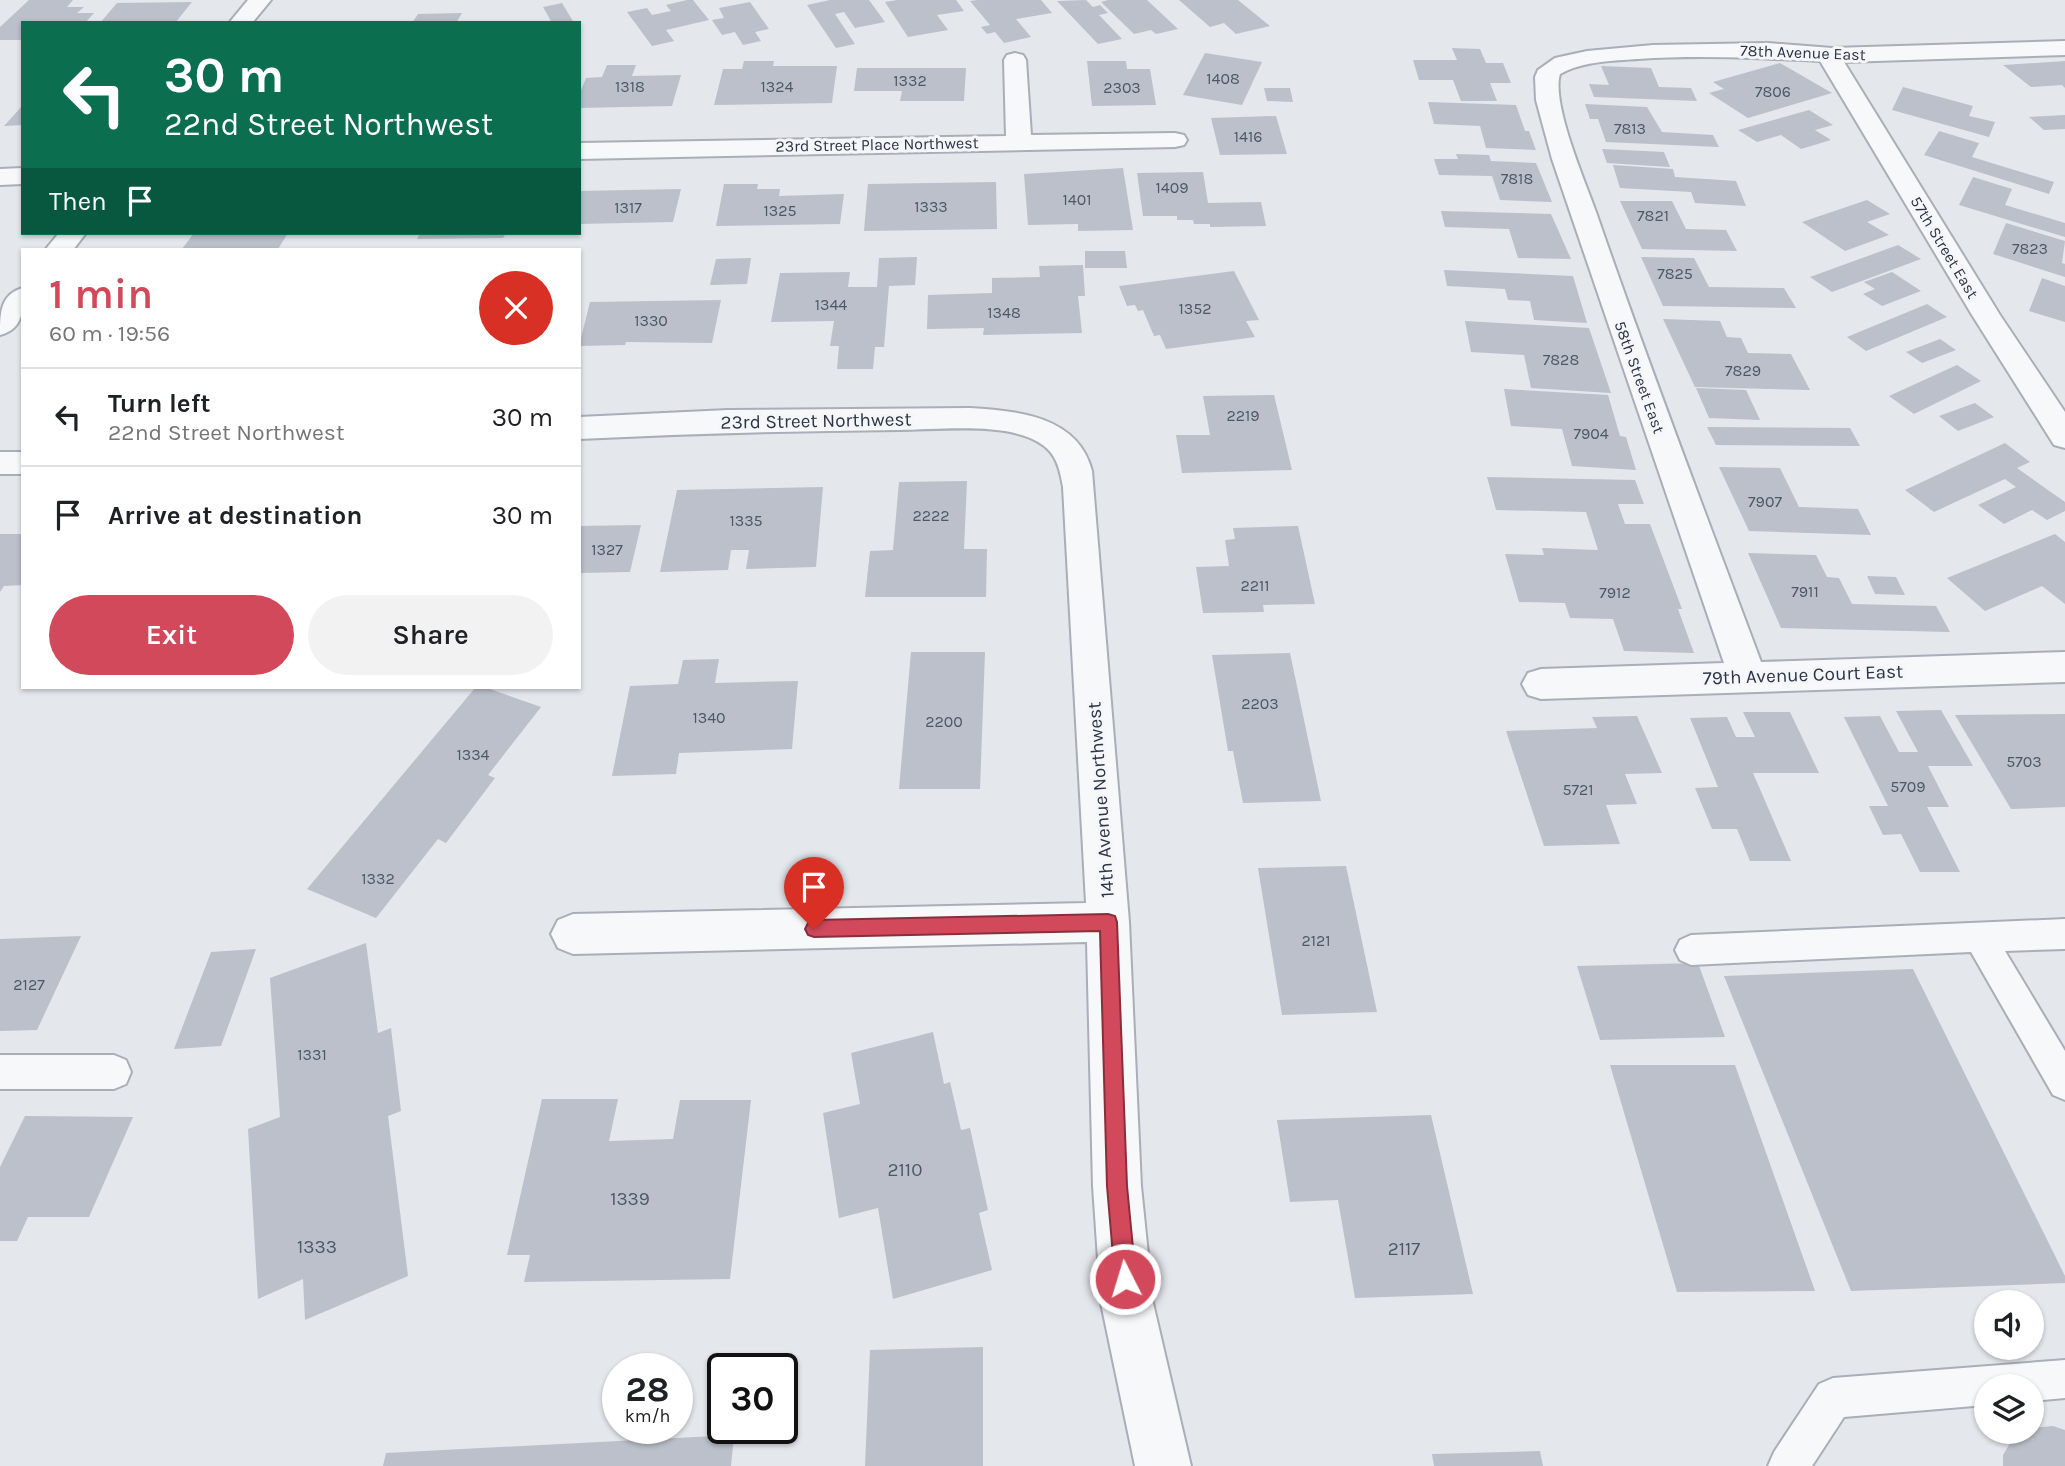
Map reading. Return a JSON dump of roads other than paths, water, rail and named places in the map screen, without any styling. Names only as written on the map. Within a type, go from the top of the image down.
[{"type":"street","points":[[242,21],[259,0]]},
{"type":"street","name":"78th Avenue East","points":[[1547,75],[1552,67],[1566,61],[1593,56],[1729,50],[1828,55],[2065,48]]},
{"type":"street","name":"57th Street East","points":[[1828,55],[1986,315],[2065,438]]},
{"type":"street","points":[[1016,60],[1019,142]]},
{"type":"street","name":"58th Street East","points":[[1547,75],[1545,86],[1557,133],[1593,244],[1748,676]]},
{"type":"street","name":"23rd Street Place Northwest","points":[[581,151],[1175,140]]},
{"type":"street","points":[[0,177],[21,176]]},
{"type":"street","points":[[0,326],[21,300]]},
{"type":"street","name":"23rd Street Northwest","points":[[581,428],[729,421],[939,418],[1003,421],[1050,435]]},
{"type":"street","name":"14th Avenue Northwest","points":[[1050,435],[1069,452],[1079,487],[1108,922],[1117,1186],[1127,1303],[1163,1466]]},
{"type":"street","points":[[0,463],[21,463]]},
{"type":"street","name":"79th Avenue Court East","points":[[1541,684],[2065,667]]},
{"type":"street","points":[[573,934],[1108,922]]},
{"type":"lane","points":[[1691,950],[2065,934]]},
{"type":"lane","points":[[1979,937],[2065,1083]]},
{"type":"lane","points":[[0,1072],[114,1072]]},
{"type":"lane","points":[[1788,1466],[1833,1398],[2065,1379]]}]
